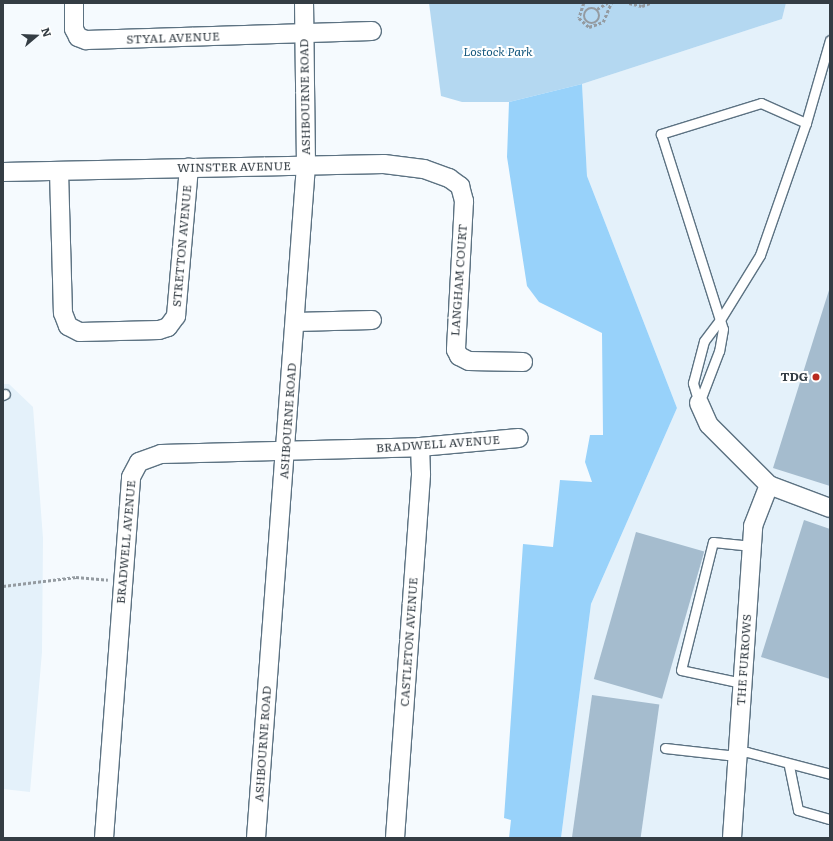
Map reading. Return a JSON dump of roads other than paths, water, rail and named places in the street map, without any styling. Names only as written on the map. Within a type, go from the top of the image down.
[{"type":"street","name":"STYAL AVENUE","points":[[74,3],[76,34],[86,40],[304,34]]},
{"type":"street","name":"ASHBOURNE ROAD","points":[[256,838],[286,452],[306,165],[304,3]]},
{"type":"street","points":[[304,34],[372,31]]},
{"type":"street","name":"WINSTER AVENUE","points":[[3,172],[306,165],[399,165],[436,173],[460,186]]},
{"type":"street","name":"STRETTON AVENUE","points":[[59,171],[65,322],[80,332],[152,330],[168,327],[176,316],[189,168]]},
{"type":"street","name":"LANGHAM COURT","points":[[460,186],[464,201],[456,350],[459,356],[469,361],[523,362]]},
{"type":"street","points":[[295,322],[372,320]]},
{"type":"street","points":[[699,403],[709,425],[769,485],[830,508]]},
{"type":"street","name":"BRADWELL AVENUE","points":[[104,838],[122,581],[131,477],[143,459],[161,454],[286,452],[420,447],[519,438]]},
{"type":"street","name":"CASTLETON AVENUE","points":[[395,838],[421,482],[420,447]]},
{"type":"street","name":"THE FURROWS","points":[[732,838],[752,546],[756,510],[769,485]]},
{"type":"lane","points":[[699,403],[694,394],[695,371],[704,341],[720,320],[760,255],[806,123],[830,40]]},
{"type":"lane","points":[[699,403],[723,339],[720,320],[661,134],[761,103],[806,123]]},
{"type":"lane","points":[[742,683],[681,670],[713,542],[752,546]]},
{"type":"lane","points":[[665,748],[737,754],[747,752],[789,766],[830,774]]},
{"type":"lane","points":[[789,766],[798,810],[830,819]]},
{"type":"place","name":"TDG","points":[[816,377]]},
{"type":"park label","name":"Lostock Park","points":[[498,52]]}]
